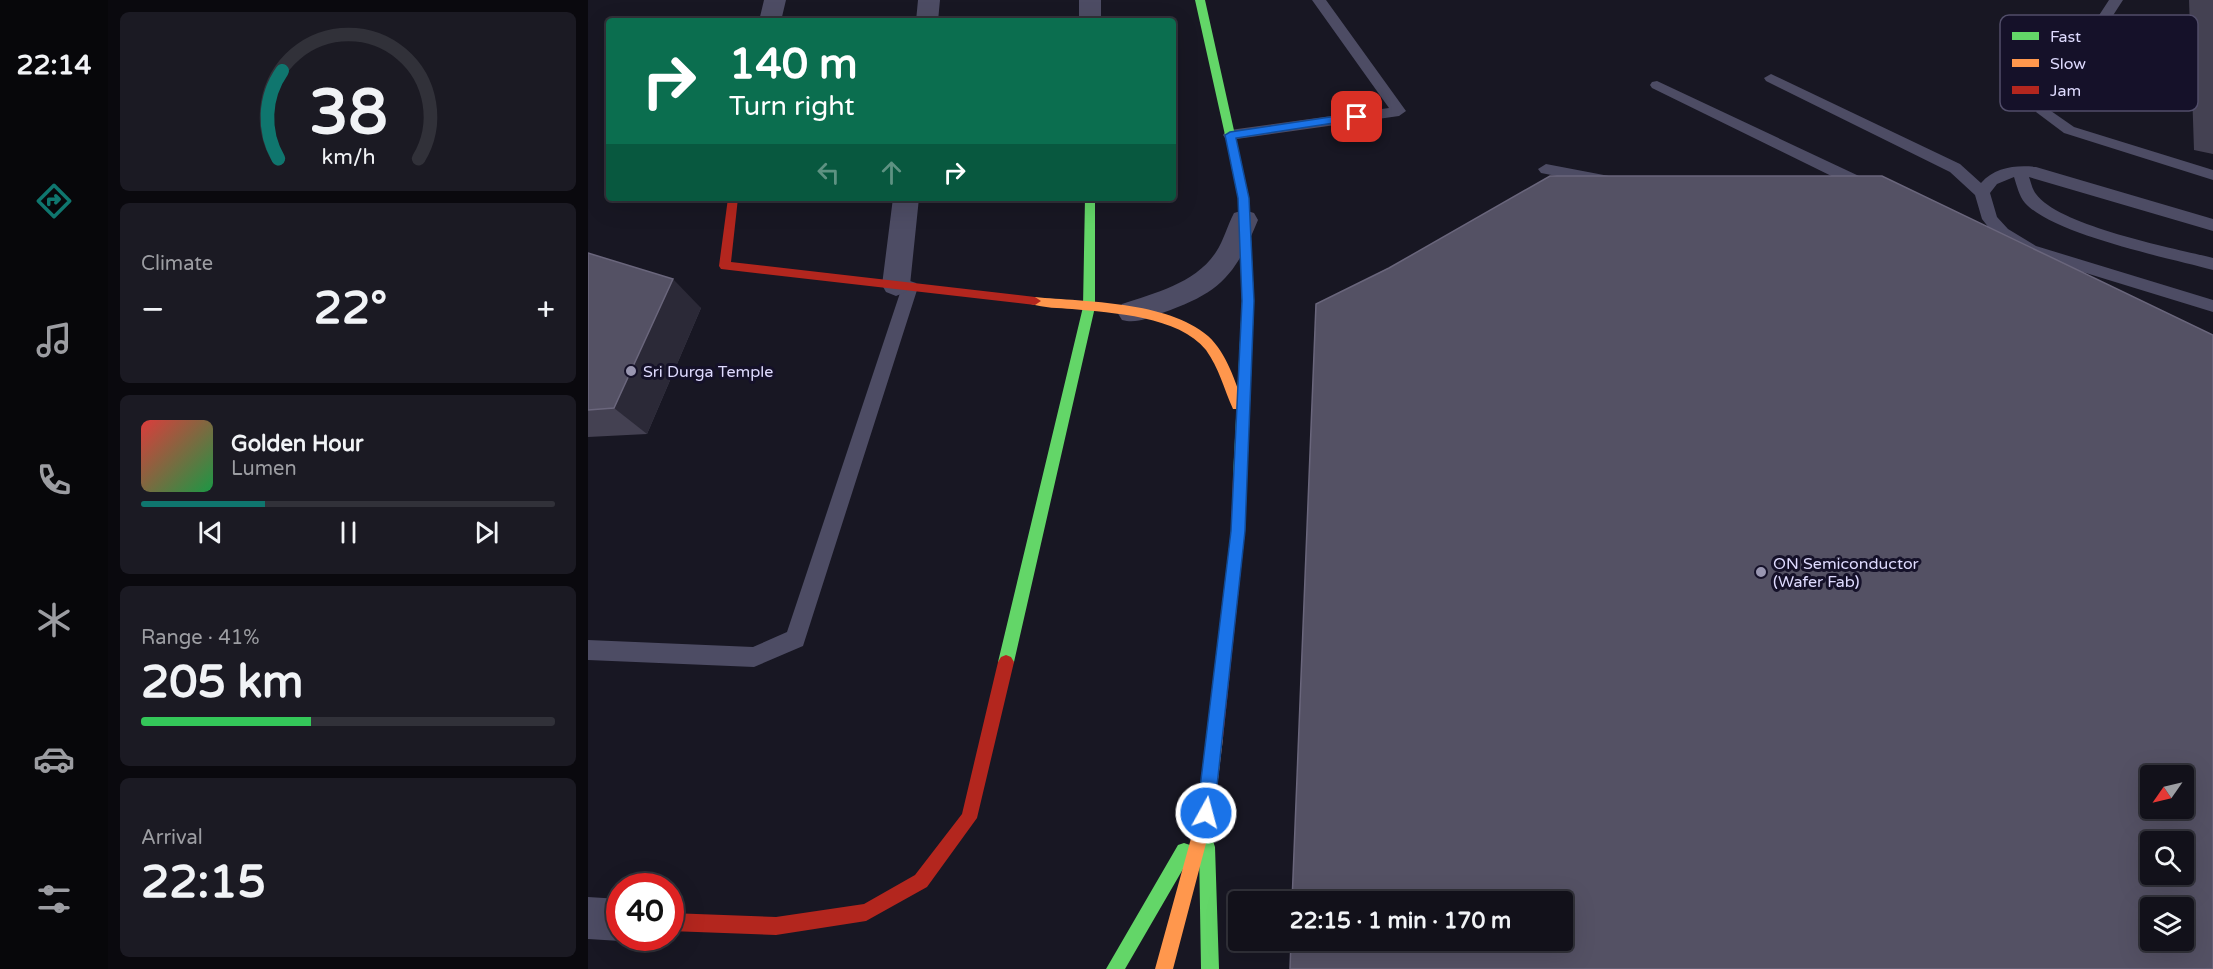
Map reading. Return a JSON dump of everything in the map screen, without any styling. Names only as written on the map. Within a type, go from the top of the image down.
[{"type":"street","points":[[771,18],[775,0]]},
{"type":"street","points":[[927,18],[929,0]]},
{"type":"street","points":[[1090,0],[1090,18]]},
{"type":"street","points":[[1200,0],[1244,198],[1248,301],[1238,531],[1206,813],[1210,969]]},
{"type":"street","points":[[733,201],[725,266],[1132,312],[1176,322],[1202,336],[1221,361],[1243,420]]},
{"type":"street","points":[[903,286],[906,201]]},
{"type":"street","points":[[684,923],[776,926],[866,912],[921,880],[969,818],[1089,307],[1089,201]]},
{"type":"street","points":[[1132,312],[1184,294],[1211,275],[1228,257],[1244,220]]},
{"type":"street","points":[[1115,969],[1206,813]]},
{"type":"street","points":[[1164,969],[1206,813]]},
{"type":"street","points":[[588,918],[606,919]]},
{"type":"lane","points":[[1230,135],[1399,111],[1319,0]]},
{"type":"lane","points":[[2106,15],[2116,0]]},
{"type":"lane","points":[[1771,78],[1954,168],[1982,193],[1990,219],[2002,233],[2030,250],[2213,306]]},
{"type":"lane","points":[[1657,85],[1885,195]]},
{"type":"lane","points":[[2044,111],[2069,130],[2213,175]]},
{"type":"lane","points":[[1546,169],[1628,185]]},
{"type":"lane","points":[[1982,193],[1987,183],[2020,171],[2059,178],[2213,225]]},
{"type":"lane","points":[[2020,171],[2030,199],[2038,207],[2062,221],[2213,264]]},
{"type":"lane","points":[[1817,183],[1853,180]]},
{"type":"lane","points":[[2001,251],[2044,272]]},
{"type":"lane","points":[[588,650],[754,657],[795,639],[903,286]]},
{"type":"building","name":"ON Semiconductor (Wafer Fab)","points":[[1550,176],[1882,176],[2213,335],[2213,969],[1290,969],[1291,951],[1573,951],[1573,891],[1292,891],[1316,304],[1389,268]]},
{"type":"building","points":[[588,253],[673,279],[614,408],[588,410]]},
{"type":"traffic: fast","points":[[1200,0],[1244,198],[1248,301],[1240,477]]},
{"type":"traffic: fast","points":[[1006,662],[1089,307],[1090,201]]},
{"type":"traffic: fast","points":[[1207,847],[1210,969]]},
{"type":"traffic: fast","points":[[1115,969],[1184,851]]},
{"type":"traffic: slow","points":[[1035,301],[1124,310],[1170,321],[1189,329],[1204,340],[1215,354],[1238,405]]},
{"type":"traffic: slow","points":[[1164,969],[1206,813],[1215,738]]},
{"type":"traffic: jam","points":[[733,201],[725,266],[1035,301]]},
{"type":"traffic: jam","points":[[1215,738],[1238,531],[1240,477]]},
{"type":"traffic: jam","points":[[684,923],[776,926],[866,912],[921,881],[969,818],[1006,662]]},
{"type":"place","name":"Sri Durga Temple","points":[[631,371]]},
{"type":"place","name":"ON Semiconductor (Wafer Fab)","points":[[1761,572]]},
{"type":"route","points":[[1206,813],[1238,531],[1248,301],[1244,198],[1230,135],[1357,117]]}]
